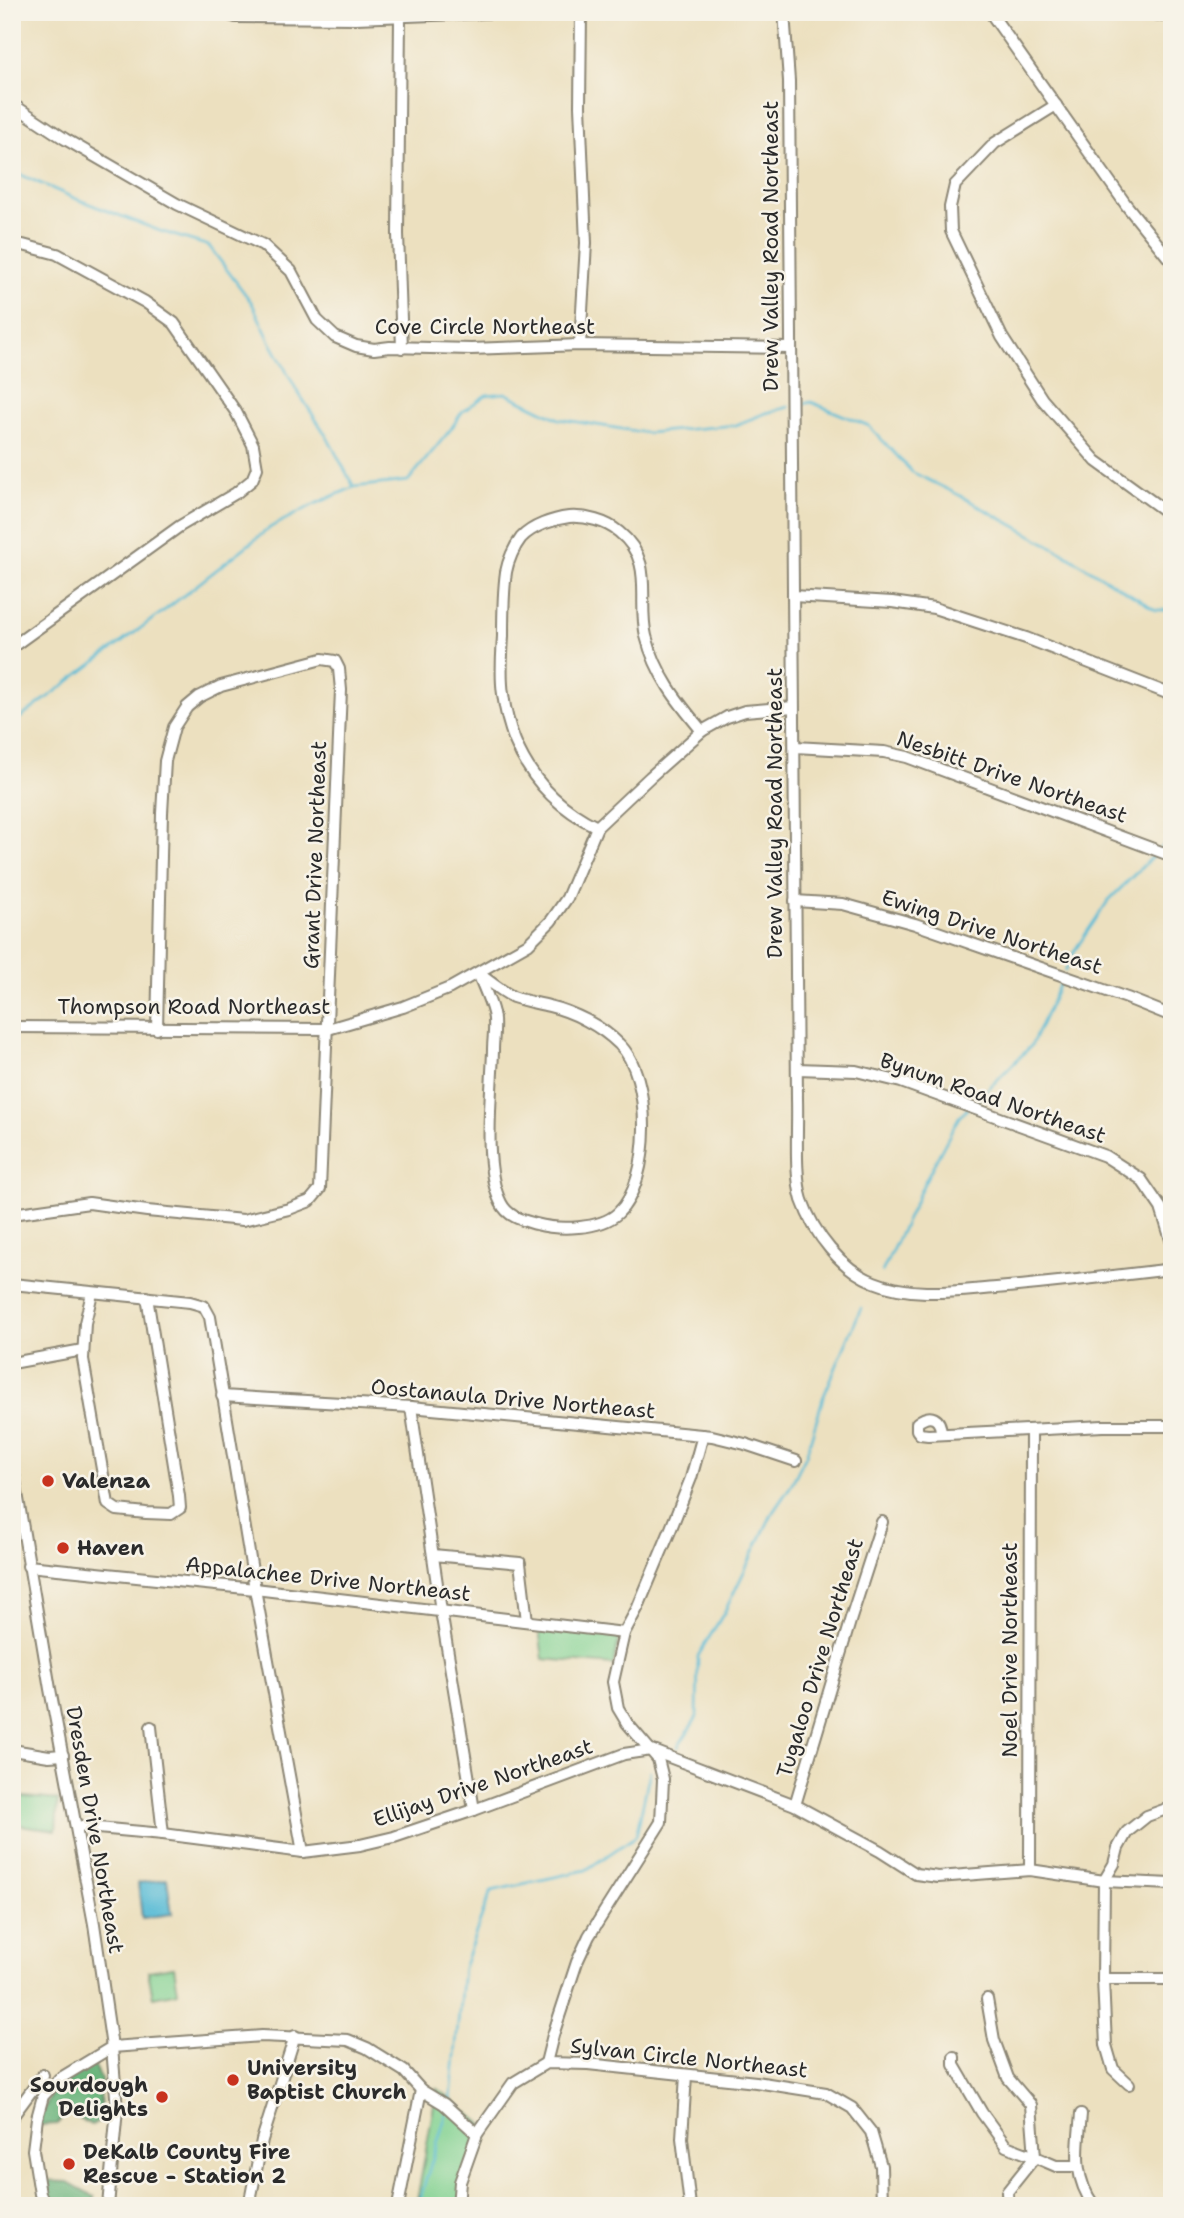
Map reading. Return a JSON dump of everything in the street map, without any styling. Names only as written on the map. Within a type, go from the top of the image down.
[{"type":"street","points":[[219,12],[236,17],[400,17],[509,12]]},
{"type":"street","points":[[580,345],[586,243],[580,106],[581,12]]},
{"type":"street","name":"Drew Valley Road Northeast","points":[[784,12],[789,80],[795,901],[801,1197],[810,1220],[830,1249],[848,1266],[873,1282],[903,1290],[936,1293],[1172,1269]]},
{"type":"street","points":[[990,12],[1127,206],[1172,262]]},
{"type":"street","points":[[1144,12],[1172,17]]},
{"type":"street","points":[[400,17],[398,234],[402,348]]},
{"type":"street","name":"Cove Circle Northeast","points":[[12,104],[65,139],[177,204],[263,245],[291,271],[317,320],[335,337],[356,346],[374,349],[580,345],[791,348]]},
{"type":"street","points":[[1056,105],[995,143],[955,185],[950,207],[951,231],[1002,337],[1042,400],[1096,461],[1172,516]]},
{"type":"street","points":[[12,245],[23,245],[57,254],[145,302],[173,323],[236,412],[253,445],[257,468],[253,480],[236,493],[180,526],[12,647]]},
{"type":"street","points":[[597,827],[576,816],[548,794],[515,742],[508,717],[503,694],[506,570],[514,548],[522,536],[535,527],[579,516],[597,520],[618,531],[636,550],[642,571],[646,634],[657,668],[668,690],[702,731]]},
{"type":"street","points":[[793,596],[891,602],[934,608],[1026,638],[1172,695]]},
{"type":"street","name":"Grant Drive Northeast","points":[[12,1214],[89,1203],[243,1220],[289,1209],[310,1200],[320,1189],[340,709],[339,669],[335,661],[322,659],[221,687],[199,696],[187,707],[173,732],[165,761],[162,813],[157,1028]]},
{"type":"street","name":"Thompson Road Northeast","points":[[12,1027],[328,1028],[403,1007],[450,988],[528,944],[551,921],[567,898],[597,827],[702,731],[744,711],[793,708]]},
{"type":"street","name":"Nesbitt Drive Northeast","points":[[795,747],[884,752],[907,757],[1172,856]]},
{"type":"street","name":"Ewing Drive Northeast","points":[[795,901],[843,904],[915,924],[1128,998],[1172,1016]]},
{"type":"street","points":[[478,973],[513,997],[554,1007],[594,1025],[621,1045],[635,1070],[642,1091],[642,1159],[631,1194],[617,1213],[599,1223],[580,1227],[547,1227],[515,1218],[502,1206],[495,1188],[490,1159],[494,1014],[478,973]]},
{"type":"street","name":"Bynum Road Northeast","points":[[797,1069],[856,1071],[901,1082],[1105,1156],[1141,1180],[1161,1208],[1172,1243]]},
{"type":"street","points":[[12,1284],[148,1297],[204,1306],[214,1340],[255,1589],[303,1852]]},
{"type":"street","points":[[92,1293],[83,1359],[108,1504],[117,1510],[171,1514],[180,1508],[179,1496],[148,1297]]},
{"type":"street","points":[[12,1363],[83,1350]]},
{"type":"street","name":"Oostanaula Drive Northeast","points":[[222,1396],[411,1407],[704,1436],[728,1439],[796,1461]]},
{"type":"street","points":[[411,1407],[474,1810]]},
{"type":"street","points":[[941,1434],[1103,1426],[1172,1426]]},
{"type":"street","name":"Noel Drive Northeast","points":[[1030,1870],[1031,1430]]},
{"type":"street","points":[[546,2063],[573,1974],[589,1936],[661,1822],[663,1779],[658,1759],[627,1723],[618,1707],[613,1682],[624,1633],[670,1531],[704,1436]]},
{"type":"street","name":"Dresden Drive Northeast","points":[[12,1463],[112,2047],[117,2109],[108,2206]]},
{"type":"street","name":"Tugaloo Drive Northeast","points":[[795,1805],[882,1522]]},
{"type":"street","points":[[433,1555],[520,1563],[527,1620]]},
{"type":"street","name":"Appalachee Drive Northeast","points":[[28,1566],[255,1589],[624,1633]]},
{"type":"street","points":[[151,1727],[163,1834]]},
{"type":"street","points":[[651,1750],[795,1805],[880,1851],[916,1874],[938,1877],[1030,1870],[1104,1881],[1172,1884]]},
{"type":"street","name":"Ellijay Drive Northeast","points":[[76,1826],[303,1852],[360,1845],[474,1810],[625,1754],[651,1750]]},
{"type":"street","points":[[12,1751],[63,1755]]},
{"type":"street","points":[[1129,2084],[1113,2069],[1106,2045],[1103,1979],[1104,1881],[1127,1832],[1147,1816],[1172,1807]]},
{"type":"street","points":[[1103,1979],[1172,1979]]},
{"type":"street","points":[[987,1999],[994,2040],[1008,2078],[1031,2105],[1035,2157],[1007,2192],[1008,2206]]},
{"type":"street","points":[[46,2206],[40,2194],[33,2150],[43,2096],[59,2079],[112,2047],[262,2036],[348,2040],[367,2048],[404,2071],[421,2090],[444,2104],[477,2134]]},
{"type":"street","points":[[249,2206],[262,2140],[295,2036]]},
{"type":"street","points":[[954,2057],[954,2064],[982,2113],[1006,2146],[1056,2166],[1077,2166]]},
{"type":"street","name":"Sylvan Circle Northeast","points":[[458,2206],[460,2182],[477,2134],[513,2083],[546,2063],[588,2064],[756,2082],[826,2093],[852,2108],[871,2133],[881,2166],[882,2206]]},
{"type":"street","points":[[12,2117],[43,2075]]},
{"type":"street","points":[[686,2075],[682,2138],[691,2206]]},
{"type":"street","points":[[398,2206],[421,2090]]},
{"type":"street","points":[[1081,2114],[1077,2166],[1087,2196],[1094,2206]]},
{"type":"green space","points":[[539,1629],[620,1636],[613,1665],[543,1659]]},
{"type":"green space","points":[[12,1796],[58,1800],[56,1830],[12,1824]]},
{"type":"green space","points":[[174,1967],[178,1992],[153,1997],[148,1971]]},
{"type":"green space","points":[[93,2063],[101,2078],[100,2122],[91,2125],[68,2113],[58,2124],[39,2125],[47,2102],[58,2087]]},
{"type":"green space","points":[[437,2088],[490,2130],[464,2181],[463,2206],[416,2206]]},
{"type":"green space","points":[[41,2181],[68,2182],[95,2197],[94,2206],[50,2206]]},
{"type":"water","points":[[167,1879],[172,1914],[142,1918],[138,1883]]},
{"type":"waterway","points":[[12,171],[160,231],[209,246],[252,303],[296,389],[326,435],[354,487]]},
{"type":"waterway","points":[[12,724],[271,527],[354,487],[408,481],[462,412],[486,395],[505,393],[559,419],[647,433],[736,425],[789,407]]},
{"type":"waterway","points":[[796,406],[811,402],[869,426],[912,472],[1060,551],[1156,610],[1172,610]]},
{"type":"waterway","points":[[1161,848],[1172,838]]},
{"type":"waterway","points":[[1065,971],[1075,950],[1108,901],[1156,853]]},
{"type":"waterway","points":[[973,1104],[1031,1046],[1063,977]]},
{"type":"waterway","points":[[882,1272],[926,1179],[959,1117],[968,1108]]},
{"type":"waterway","points":[[678,1747],[697,1717],[698,1656],[725,1611],[773,1512],[790,1487],[806,1455],[823,1398],[861,1308]]},
{"type":"waterway","points":[[451,2100],[463,1968],[491,1891],[586,1870],[636,1836],[650,1771]]},
{"type":"waterway","points":[[418,2206],[446,2115]]},
{"type":"place","name":"Valenza","points":[[48,1481]]},
{"type":"place","name":"Haven","points":[[63,1548]]},
{"type":"place","name":"University Baptist Church","points":[[233,2080]]},
{"type":"place","name":"Sourdough Delights","points":[[162,2097]]},
{"type":"place","name":"DeKalb County Fire Rescue - Station 2","points":[[69,2164]]}]
